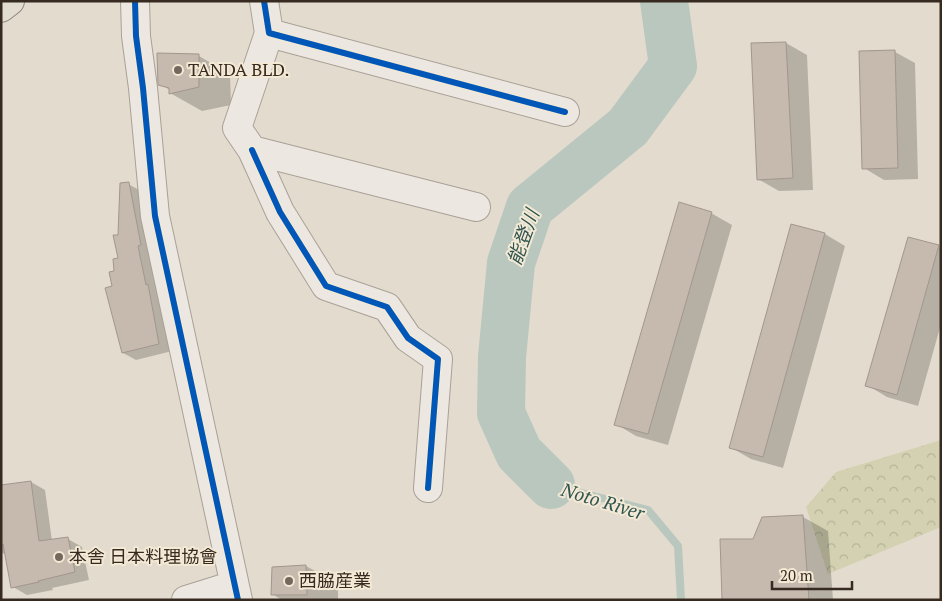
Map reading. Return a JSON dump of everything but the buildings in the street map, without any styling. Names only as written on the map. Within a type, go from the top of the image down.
[{"type":"main road","points":[[1,8],[10,1]]},
{"type":"street","points":[[135,1],[136,36],[143,88],[155,216],[236,592],[186,600]]},
{"type":"street","points":[[264,1],[269,33],[238,128],[252,150],[280,212],[326,286],[387,307],[408,338],[438,359],[428,488]]},
{"type":"street","points":[[269,33],[565,112]]},
{"type":"street","points":[[252,150],[476,207]]},
{"type":"green space","points":[[941,440],[941,527],[828,574],[806,507],[836,472]]},
{"type":"waterway","name":"能登川","points":[[551,485],[519,453],[501,413],[502,357],[511,263],[530,207],[628,127],[673,66],[664,1]]},
{"type":"waterway","name":"Noto River","points":[[551,485],[648,510],[678,546],[681,600]]},
{"type":"cycle path","points":[[135,1],[136,36],[143,88],[155,216],[238,600]]},
{"type":"cycle path","points":[[264,1],[269,33],[565,112]]},
{"type":"cycle path","points":[[252,150],[280,212],[326,286],[387,307],[408,338],[438,359],[428,488]]},
{"type":"place","name":"TANDA BLD.","points":[[178,70]]},
{"type":"place","name":"本舎 日本料理協會","points":[[59,557]]},
{"type":"place","name":"西脇産業","points":[[289,581]]}]
